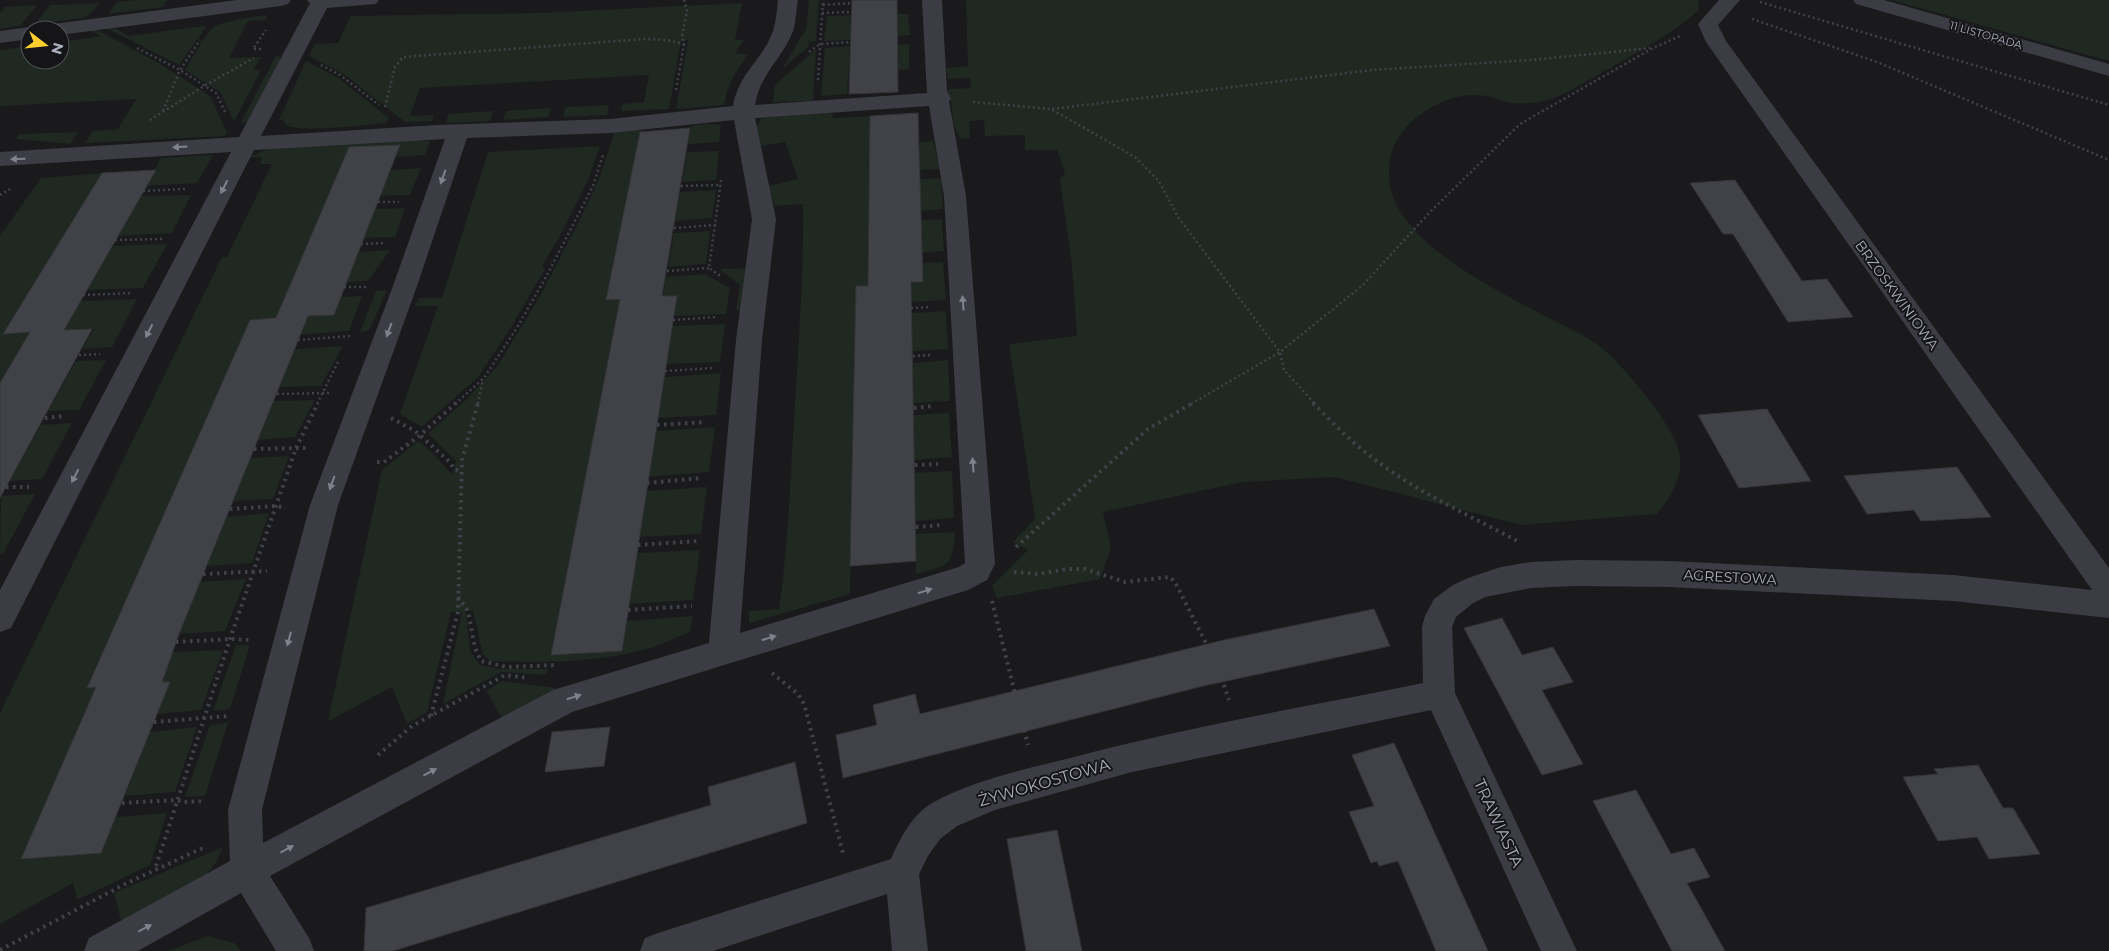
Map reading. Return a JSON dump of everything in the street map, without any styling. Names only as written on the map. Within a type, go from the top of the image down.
[{"type":"street","points":[[70,28],[281,0]]},
{"type":"street","points":[[0,619],[246,144],[285,51],[319,0],[369,0]]},
{"type":"street","points":[[723,652],[747,365],[742,315],[764,219],[755,182],[743,112],[746,92],[753,77],[773,49],[783,30],[788,0]]},
{"type":"street","points":[[102,951],[247,870],[564,700],[968,577],[977,568],[955,196],[940,99],[937,91],[932,0]]},
{"type":"street","name":"11 LISTOPADA","points":[[1863,0],[2109,70]]},
{"type":"street","name":"BRZOSKWINIOWA","points":[[1720,11],[1716,42],[2109,591]]},
{"type":"street","points":[[0,37],[20,34]]},
{"type":"street","points":[[0,159],[459,131],[610,126],[743,112],[940,99]]},
{"type":"street","points":[[296,951],[247,870],[245,810],[324,505],[387,335],[459,131]]},
{"type":"street","name":"AGRESTOWA","points":[[1439,694],[1437,627],[1440,616],[1452,602],[1463,594],[1501,580],[1531,575],[1576,573],[1669,574],[1953,588],[2109,604]]},
{"type":"street","name":"ŻYWOKOSTOWA","points":[[902,872],[916,844],[928,828],[945,814],[993,794],[1132,757],[1439,694]]},
{"type":"street","name":"TRAWIASTA","points":[[1439,694],[1559,951]]},
{"type":"street","points":[[658,951],[902,872],[910,951]]},
{"type":"path","points":[[676,92],[684,44],[682,36],[687,11],[684,0]]},
{"type":"path","points":[[817,89],[823,0]]},
{"type":"path","points":[[1753,0],[2109,105]]},
{"type":"path","points":[[823,5],[852,4]]},
{"type":"path","points":[[977,568],[1010,553],[1148,429],[1280,352],[1363,285],[1430,212],[1520,124],[1720,11],[1785,29],[1880,65],[2082,147],[2109,160]]},
{"type":"path","points":[[822,13],[852,12]]},
{"type":"path","points":[[99,24],[100,29],[180,70],[216,93],[227,115]]},
{"type":"path","points":[[259,29],[266,29],[253,49],[285,51],[309,59],[340,75],[386,111],[395,67],[403,57],[440,52],[622,42],[643,38],[672,40],[684,44]]},
{"type":"path","points":[[815,47],[820,44],[851,42]]},
{"type":"path","points":[[940,99],[1051,109],[1372,70],[1531,60],[1653,48]]},
{"type":"path","points":[[145,123],[204,86],[285,51]]},
{"type":"path","points":[[163,112],[180,70]]},
{"type":"path","points":[[1051,109],[1135,157],[1159,181],[1178,217],[1280,352],[1284,370],[1338,428],[1370,456],[1413,484],[1576,573]]},
{"type":"path","points":[[254,450],[308,448],[341,459],[384,462],[419,436],[484,378],[518,326],[593,186],[610,126]]},
{"type":"path","points":[[710,268],[722,173]]},
{"type":"path","points":[[681,186],[755,182]]},
{"type":"path","points":[[144,191],[224,187]]},
{"type":"path","points":[[674,228],[716,225]]},
{"type":"path","points":[[115,240],[198,238]]},
{"type":"path","points":[[667,271],[710,268],[736,287],[742,315],[673,320]]},
{"type":"path","points":[[83,295],[169,293]]},
{"type":"path","points":[[298,340],[387,335]]},
{"type":"path","points":[[665,371],[747,365]]},
{"type":"path","points":[[431,716],[458,612],[462,460],[477,410],[484,378]]},
{"type":"path","points":[[657,425],[742,418]]},
{"type":"path","points":[[648,483],[738,476]]},
{"type":"path","points":[[230,509],[276,506],[287,508]]},
{"type":"path","points":[[916,527],[950,525]]},
{"type":"path","points":[[638,545],[733,539]]},
{"type":"path","points":[[977,568],[1021,574],[1085,569],[1125,582],[1170,577],[1175,582],[1217,665],[1241,734]]},
{"type":"path","points":[[977,568],[992,599],[1028,747],[1029,784]]},
{"type":"path","points":[[204,574],[267,570]]},
{"type":"path","points":[[458,597],[468,611],[475,648],[481,661],[507,667],[556,664]]},
{"type":"path","points":[[628,610],[700,605]]},
{"type":"path","points":[[176,642],[230,639],[251,640]]},
{"type":"path","points":[[755,642],[764,661],[774,674],[798,694],[804,704],[852,889]]},
{"type":"path","points":[[376,758],[412,726],[505,675],[531,678]]},
{"type":"path","points":[[154,722],[228,716]]},
{"type":"path","points":[[122,803],[176,800],[183,802],[205,801]]},
{"type":"path","points":[[0,950],[108,890],[156,867],[246,830]]},
{"type":"shaded area","points":[[168,0],[163,7],[108,14],[117,2]]},
{"type":"shaded area","points":[[809,0],[819,0],[816,41],[809,42],[808,47],[782,69],[806,29]]},
{"type":"shaded area","points":[[966,0],[1698,0],[1699,10],[1676,28],[1639,52],[1554,98],[1523,104],[1476,95],[1465,95],[1446,100],[1411,122],[1395,145],[1389,165],[1395,201],[1412,227],[1438,252],[1469,274],[1594,342],[1616,362],[1643,392],[1675,439],[1679,451],[1680,468],[1678,477],[1672,493],[1657,514],[1521,525],[1335,477],[1242,482],[1103,512],[1111,549],[1100,579],[997,598],[992,586],[1028,550],[1013,542],[1035,519],[1009,344],[1077,336],[1072,266],[1060,179],[1065,173],[1057,150],[1025,150],[1025,135],[985,136],[984,120],[969,121],[970,138],[962,139],[953,122],[950,97],[947,91],[949,89],[971,88],[970,78],[948,79],[946,68],[968,66]]},
{"type":"shaded area","points":[[1891,0],[2109,0],[2109,61]]},
{"type":"shaded area","points":[[100,3],[89,15],[83,18],[38,20],[50,5]]},
{"type":"shaded area","points":[[742,3],[735,40],[744,40],[735,53],[748,55],[732,79],[724,105],[676,109],[688,40],[681,41],[669,109],[621,111],[623,104],[644,102],[649,75],[420,88],[410,116],[434,115],[432,121],[405,122],[345,75],[309,56],[315,44],[338,43],[351,16],[538,13]]},
{"type":"shaded area","points":[[37,5],[25,20],[20,20],[20,25],[0,29],[0,13],[5,7]]},
{"type":"shaded area","points":[[897,14],[908,14],[910,35],[897,36]]},
{"type":"shaded area","points":[[267,15],[266,20],[248,21],[229,58],[261,57],[253,70],[261,70],[234,122],[220,92],[185,70],[210,30],[214,27],[231,21]]},
{"type":"shaded area","points":[[852,15],[851,40],[824,41],[827,16]]},
{"type":"shaded area","points":[[111,26],[129,36],[206,27],[179,65],[106,28]]},
{"type":"shaded area","points":[[95,29],[159,63],[210,96],[227,133],[225,136],[85,143],[93,131],[118,129],[136,99],[0,106],[0,50],[20,47],[20,70],[70,70],[70,41],[102,36],[90,30]]},
{"type":"shaded area","points":[[909,44],[909,69],[897,70],[897,45]]},
{"type":"shaded area","points":[[850,46],[847,94],[821,96],[825,48]]},
{"type":"shaded area","points":[[816,49],[813,101],[773,102],[775,85]]},
{"type":"shaded area","points":[[277,54],[281,59],[247,122],[241,122]]},
{"type":"shaded area","points":[[306,61],[337,77],[389,118],[386,123],[334,128],[305,128],[286,125],[284,120],[279,120]]},
{"type":"shaded area","points":[[609,105],[607,115],[563,117],[566,107]]},
{"type":"shaded area","points":[[551,108],[548,117],[503,120],[506,111]]},
{"type":"shaded area","points":[[493,111],[490,121],[446,123],[448,114]]},
{"type":"shaded area","points":[[832,113],[833,118],[870,116],[868,286],[857,286],[850,594],[749,623],[749,611],[779,609],[785,562],[803,258],[803,204],[775,206],[768,186],[798,179],[785,142],[761,146],[754,131],[761,119],[770,115]]},
{"type":"shaded area","points":[[695,125],[721,125],[719,142],[688,144],[690,128]]},
{"type":"shaded area","points":[[642,127],[606,299],[620,299],[551,655],[622,651],[627,621],[693,616],[690,632],[650,648],[611,657],[550,662],[490,661],[483,654],[473,611],[466,611],[470,651],[480,665],[500,669],[548,669],[546,675],[501,672],[443,704],[462,612],[451,612],[427,712],[407,724],[392,687],[328,721],[382,470],[418,441],[433,453],[452,475],[456,461],[428,433],[466,400],[498,365],[540,296],[577,225],[598,182],[615,131]]},
{"type":"shaded area","points":[[78,132],[70,144],[16,139],[19,134]]},
{"type":"shaded area","points":[[401,139],[430,141],[425,155],[396,157],[400,145],[349,147],[276,318],[250,320],[87,687],[96,687],[21,859],[101,853],[116,817],[167,813],[150,865],[77,900],[73,883],[0,924],[0,713],[222,257],[227,257],[272,164],[260,164],[262,157],[249,157],[273,147]]},
{"type":"shaded area","points":[[933,141],[940,169],[920,170],[920,142]]},
{"type":"shaded area","points":[[600,146],[588,180],[562,232],[542,266],[545,269],[510,329],[478,377],[422,427],[400,414],[438,306],[414,306],[420,298],[442,298],[488,152]]},
{"type":"shaded area","points":[[719,151],[716,180],[682,182],[687,152]]},
{"type":"shaded area","points":[[213,155],[197,183],[146,186],[161,158]]},
{"type":"shaded area","points":[[421,168],[410,195],[380,196],[391,170]]},
{"type":"shaded area","points":[[102,173],[3,333],[30,332],[0,383],[0,236],[41,178]]},
{"type":"shaded area","points":[[941,178],[943,209],[921,211],[920,179]]},
{"type":"shaded area","points":[[716,190],[712,218],[675,221],[680,192]]},
{"type":"shaded area","points":[[191,195],[172,233],[117,236],[140,196]]},
{"type":"shaded area","points":[[405,208],[395,237],[364,238],[375,209]]},
{"type":"shaded area","points":[[942,219],[944,251],[922,253],[922,220]]},
{"type":"shaded area","points":[[710,231],[706,264],[668,267],[674,233]]},
{"type":"shaded area","points":[[167,244],[143,288],[87,290],[112,246]]},
{"type":"shaded area","points":[[390,250],[368,281],[347,282],[359,252]]},
{"type":"shaded area","points":[[943,262],[946,300],[912,302],[911,282],[923,282],[922,263]]},
{"type":"shaded area","points":[[747,268],[743,310],[736,310],[740,285],[719,269]]},
{"type":"shaded area","points":[[705,274],[730,288],[726,314],[674,316],[677,296],[663,296],[666,277]]},
{"type":"shaded area","points":[[387,290],[369,331],[360,332],[376,291]]},
{"type":"shaded area","points":[[362,296],[349,331],[300,335],[308,316],[334,315],[341,297]]},
{"type":"shaded area","points":[[137,299],[112,347],[82,349],[94,329],[63,330],[80,301]]},
{"type":"shaded area","points":[[946,311],[948,349],[912,351],[912,313]]},
{"type":"shaded area","points":[[725,324],[720,362],[666,364],[672,326]]},
{"type":"shaded area","points":[[343,346],[321,386],[279,387],[295,349]]},
{"type":"shaded area","points":[[106,360],[79,410],[48,411],[76,361]]},
{"type":"shaded area","points":[[948,360],[950,401],[913,403],[913,363]]},
{"type":"shaded area","points":[[721,373],[716,415],[658,418],[665,377]]},
{"type":"shaded area","points":[[315,400],[295,437],[258,440],[274,401]]},
{"type":"shaded area","points":[[949,413],[952,457],[914,460],[913,415]]},
{"type":"shaded area","points":[[72,423],[42,479],[9,481],[41,425]]},
{"type":"shaded area","points":[[715,427],[709,472],[649,477],[656,431]]},
{"type":"shaded area","points":[[289,456],[273,499],[233,501],[251,458]]},
{"type":"shaded area","points":[[952,471],[954,518],[915,521],[914,473]]},
{"type":"shaded area","points":[[707,487],[701,534],[640,537],[647,491]]},
{"type":"shaded area","points":[[35,494],[3,554],[0,554],[1,496]]},
{"type":"shaded area","points":[[269,513],[252,563],[207,566],[227,517]]},
{"type":"shaded area","points":[[955,532],[953,552],[947,563],[935,569],[916,574],[915,534]]},
{"type":"shaded area","points":[[700,550],[693,600],[629,604],[637,553]]},
{"type":"shaded area","points":[[246,579],[225,631],[179,634],[200,582]]},
{"type":"shaded area","points":[[236,645],[250,645],[230,709],[213,711]]},
{"type":"shaded area","points":[[223,650],[201,710],[157,714],[170,682],[159,683],[172,652]]},
{"type":"shaded area","points":[[502,681],[556,688],[502,718],[486,691]]},
{"type":"shaded area","points":[[228,723],[205,796],[185,797],[210,725]]},
{"type":"shaded area","points":[[197,727],[175,792],[125,796],[150,732]]},
{"type":"shaded area","points":[[223,847],[217,861],[200,882],[122,924],[114,893]]},
{"type":"shaded area","points":[[208,936],[234,943],[241,951],[168,951]]},
{"type":"building","points":[[852,0],[897,0],[898,92],[849,94]]},
{"type":"building","points":[[918,113],[923,282],[911,282],[916,561],[850,566],[856,286],[868,286],[870,116]]},
{"type":"building","points":[[690,128],[662,296],[677,296],[622,651],[551,655],[620,299],[606,300],[640,132]]},
{"type":"building","points":[[400,145],[334,315],[308,316],[179,634],[162,682],[170,682],[101,853],[21,859],[96,687],[87,688],[250,320],[276,318],[349,147]]},
{"type":"building","points":[[156,170],[64,330],[92,329],[0,498],[0,383],[30,332],[3,334],[102,173]]},
{"type":"building","points":[[1735,180],[1802,281],[1827,279],[1853,317],[1788,322],[1733,234],[1723,234],[1690,183]]},
{"type":"building","points":[[1767,409],[1811,481],[1739,488],[1698,415]]},
{"type":"building","points":[[1957,467],[1991,517],[1921,521],[1914,510],[1867,514],[1844,476]]},
{"type":"building","points":[[1374,609],[1390,646],[1203,686],[843,778],[836,735],[877,725],[873,705],[915,694],[920,714],[1224,640]]},
{"type":"building","points":[[1502,618],[1522,655],[1553,647],[1573,682],[1542,690],[1583,764],[1542,775],[1464,628]]},
{"type":"building","points":[[610,727],[604,766],[545,772],[552,732]]},
{"type":"building","points":[[1394,743],[1488,951],[1436,951],[1398,861],[1379,866],[1377,861],[1371,863],[1349,812],[1374,806],[1352,755]]},
{"type":"building","points":[[795,762],[807,823],[393,951],[364,951],[366,908],[711,805],[708,787]]},
{"type":"building","points":[[1978,765],[2003,808],[2013,808],[2040,854],[1989,859],[1977,837],[1938,841],[1903,777],[1938,774],[1934,769]]},
{"type":"building","points":[[1636,790],[1671,854],[1694,848],[1710,877],[1687,883],[1725,951],[1672,951],[1593,801]]},
{"type":"building","points":[[1057,830],[1082,951],[1026,951],[1007,839]]}]
